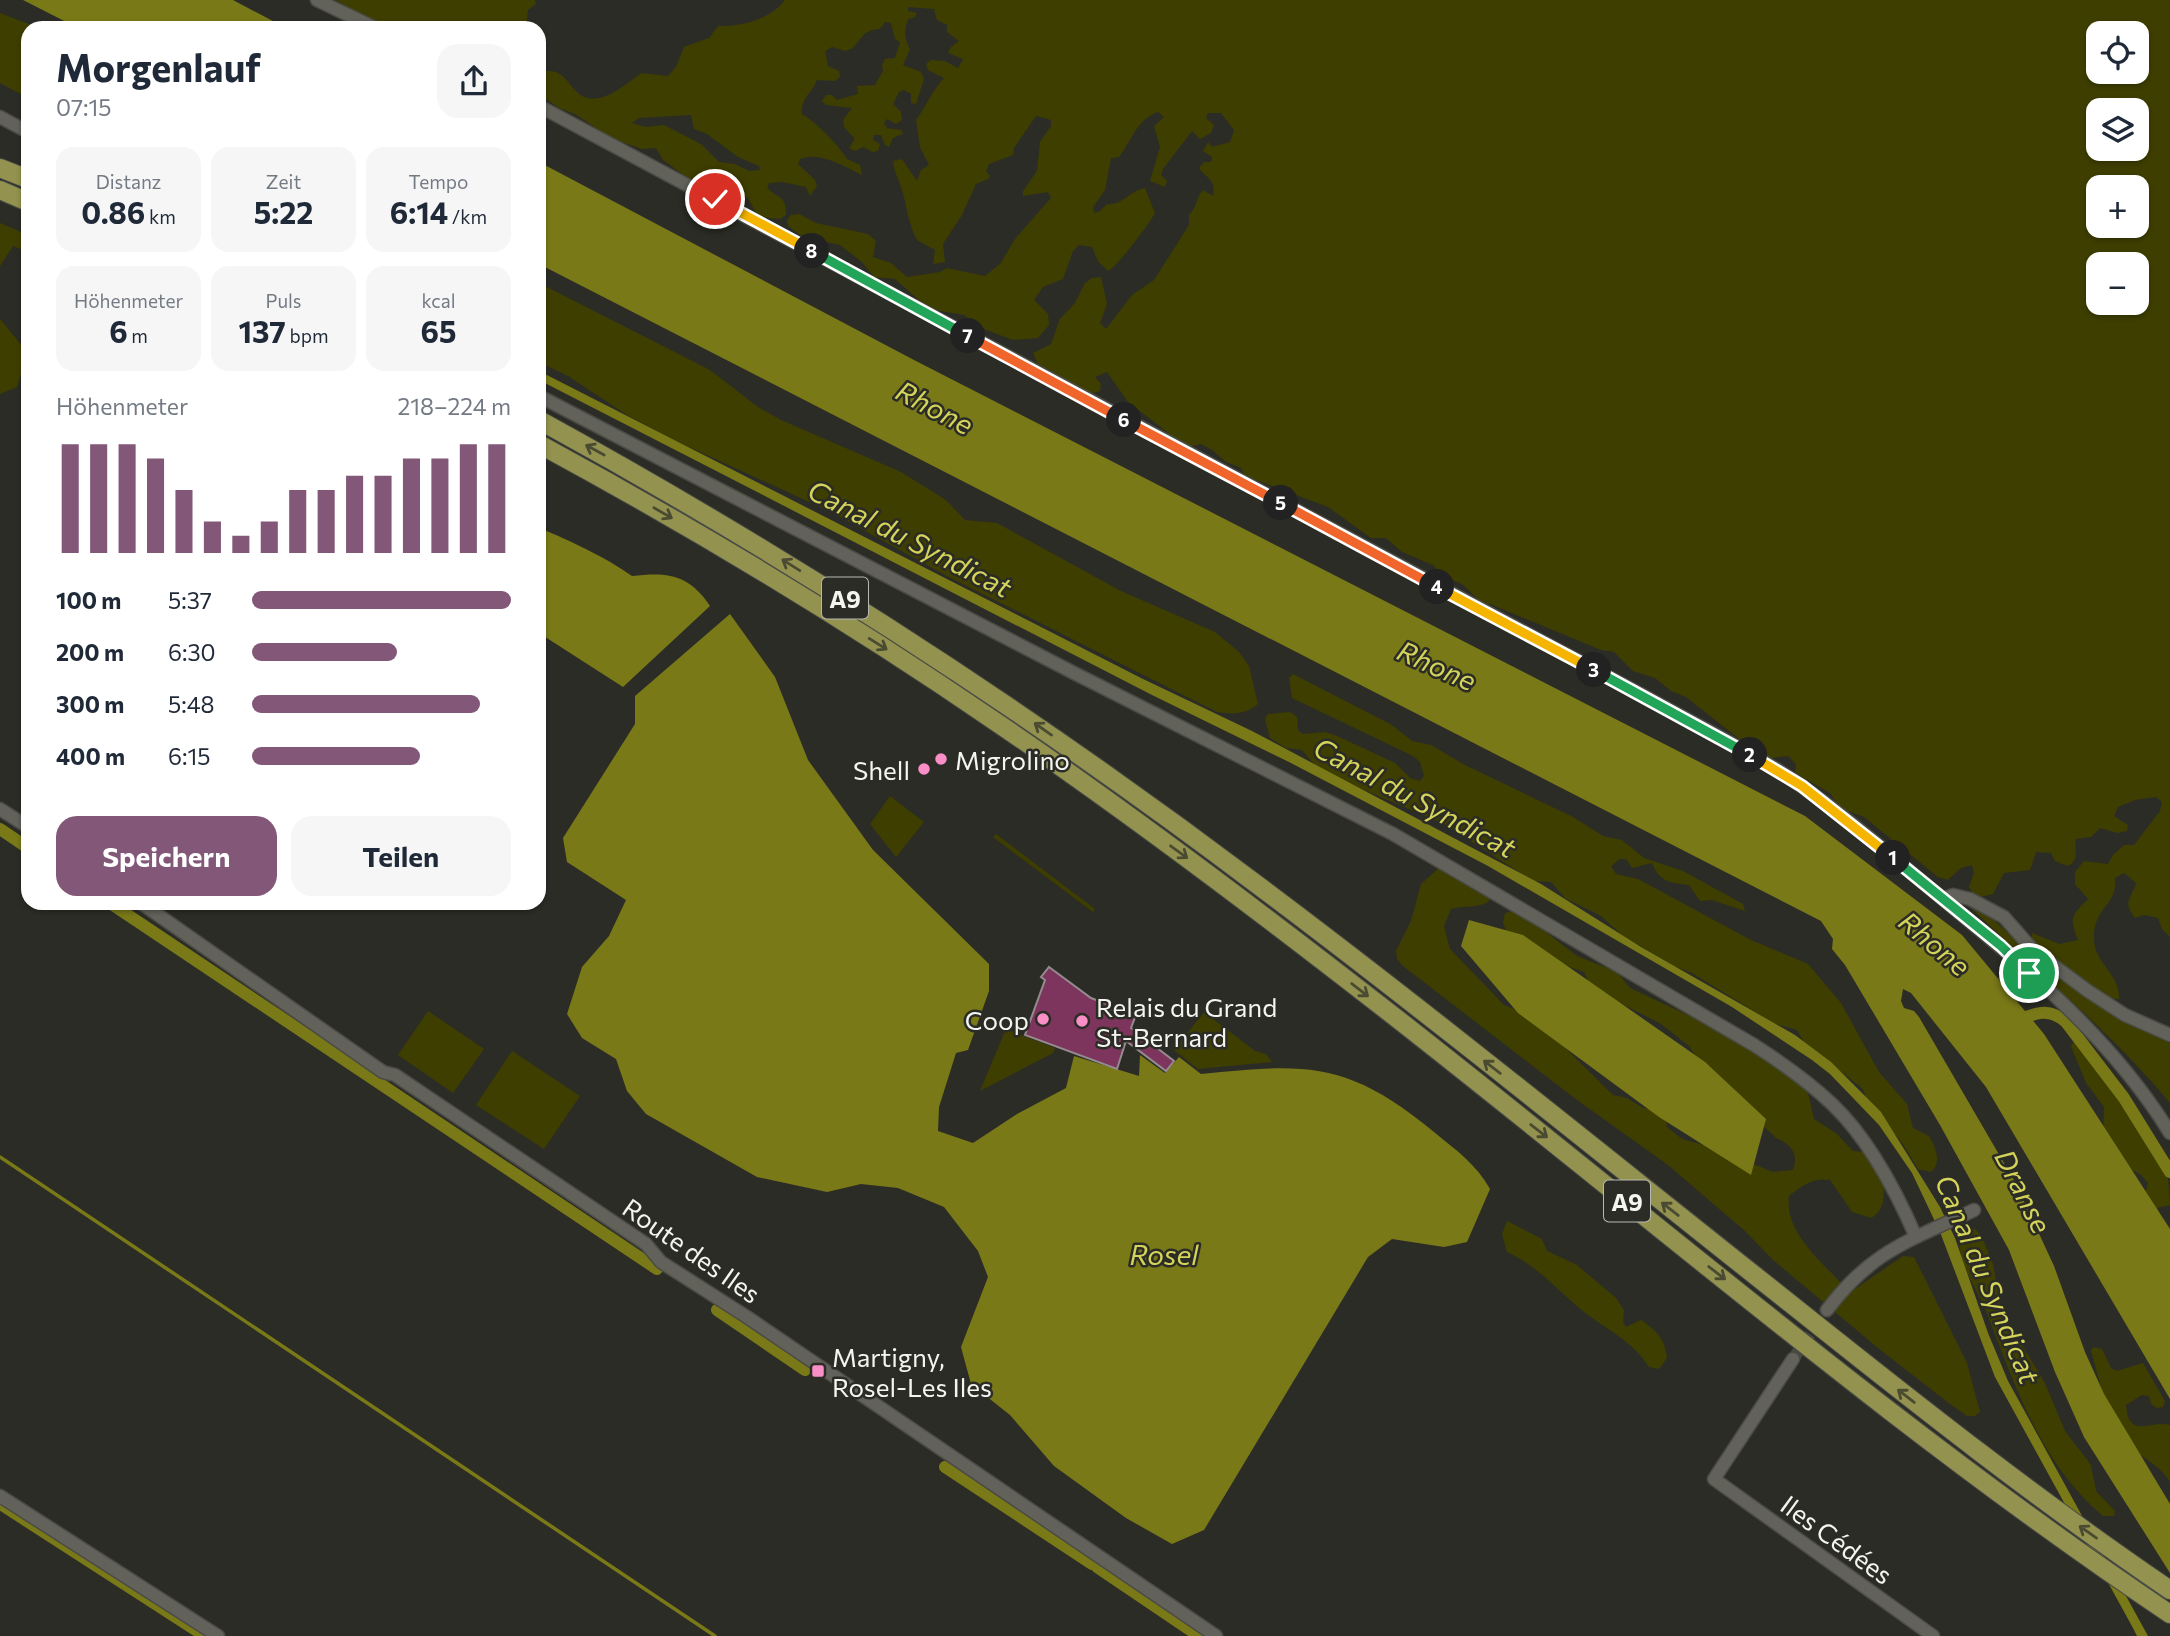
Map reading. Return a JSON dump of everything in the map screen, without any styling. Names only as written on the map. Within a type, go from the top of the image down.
[{"type":"highway","points":[[0,168],[21,176]]},
{"type":"highway","points":[[0,190],[21,199]]},
{"type":"highway","name":"A9","points":[[546,424],[688,503],[908,637],[1139,797],[1394,990],[1930,1415],[2029,1491],[2170,1590]]},
{"type":"highway","name":"A9","points":[[546,448],[713,542],[847,624],[996,722],[1124,812],[1388,1012],[2007,1501],[2170,1614]]},
{"type":"street","points":[[317,0],[360,21]]},
{"type":"street","points":[[546,110],[1776,769],[1875,843],[2001,946],[2067,1006],[2128,1072],[2170,1133]]},
{"type":"street","points":[[0,117],[21,128]]},
{"type":"street","points":[[546,400],[1086,680],[1404,839],[1754,1045],[1797,1074],[1834,1106],[1868,1149],[1920,1234]]},
{"type":"street","points":[[0,809],[21,822]]},
{"type":"street","points":[[1943,899],[1953,895],[1970,899],[2004,917],[2034,951],[2088,992],[2125,1015],[2170,1035]]},
{"type":"street","name":"Route des Iles","points":[[151,910],[383,1072],[405,1082],[646,1244],[662,1262],[1216,1636]]},
{"type":"street","points":[[1827,1310],[1864,1267],[1920,1234],[1968,1213]]},
{"type":"street","name":"Iles Cédées","points":[[1793,1359],[1714,1479],[1933,1636]]},
{"type":"street","points":[[0,1496],[218,1636]]},
{"type":"shaded area","points":[[336,0],[535,0],[536,4],[528,10],[527,21],[370,21]]},
{"type":"shaded area","points":[[785,0],[2170,0],[2170,937],[2162,929],[2158,918],[2144,915],[2135,918],[2128,904],[2136,883],[2124,873],[2115,878],[2113,895],[2097,920],[2094,939],[2098,955],[2116,983],[2119,999],[2110,998],[2087,986],[2032,945],[2032,933],[2059,944],[2078,940],[2073,917],[2088,899],[2075,884],[2075,872],[2084,861],[2108,864],[2124,845],[2134,845],[2160,811],[2162,802],[2156,797],[2135,800],[2118,807],[2114,816],[2128,825],[2127,831],[2117,833],[2100,828],[2091,837],[2076,839],[2075,858],[2068,866],[2055,861],[2051,853],[2036,852],[2030,870],[2004,873],[1993,894],[1976,898],[1969,887],[1974,873],[1972,865],[1961,868],[1948,880],[1938,877],[1864,817],[1840,808],[1830,793],[1795,773],[1796,764],[1788,756],[1771,758],[1757,753],[1686,697],[1671,691],[1655,678],[1633,671],[1614,652],[1601,650],[1490,604],[1483,604],[1462,584],[1445,577],[1433,565],[1402,552],[1386,538],[1371,538],[1328,507],[1251,478],[1244,474],[1241,468],[1226,462],[1201,444],[1189,447],[1173,440],[1166,431],[1128,402],[1107,372],[1095,377],[1101,384],[1100,391],[1091,393],[1076,388],[1055,373],[1039,367],[1033,353],[1051,344],[1060,319],[1075,303],[1085,283],[1092,278],[1101,277],[1107,304],[1100,323],[1106,329],[1132,295],[1154,280],[1189,225],[1189,215],[1203,190],[1213,196],[1212,183],[1199,168],[1204,162],[1211,162],[1212,157],[1203,151],[1208,142],[1212,147],[1230,142],[1234,130],[1221,113],[1208,113],[1206,118],[1214,125],[1211,133],[1200,139],[1192,131],[1163,169],[1161,175],[1167,181],[1165,187],[1150,181],[1160,147],[1154,126],[1164,117],[1158,112],[1140,125],[1119,157],[1111,158],[1105,190],[1093,207],[1094,213],[1107,204],[1117,203],[1145,188],[1155,213],[1125,254],[1108,271],[1098,261],[1092,247],[1079,245],[1073,251],[1063,279],[1043,287],[1034,300],[1048,314],[1049,325],[1038,338],[1013,340],[981,328],[964,315],[929,309],[895,279],[874,277],[862,262],[840,245],[803,237],[788,226],[787,220],[791,215],[799,214],[816,223],[868,234],[876,241],[873,257],[891,263],[907,277],[940,272],[947,268],[985,276],[1001,263],[1015,239],[1051,198],[1048,192],[1023,196],[1023,191],[1037,171],[1040,142],[1051,126],[1051,120],[1036,116],[1014,148],[1013,155],[989,164],[986,171],[990,176],[976,184],[962,215],[943,244],[945,262],[933,264],[935,250],[917,240],[893,161],[902,159],[917,181],[921,170],[929,165],[920,147],[916,120],[944,78],[928,70],[926,64],[931,60],[945,61],[958,68],[963,59],[948,53],[959,41],[947,32],[947,25],[937,20],[934,9],[908,7],[908,11],[917,13],[915,17],[908,19],[905,31],[910,49],[903,65],[921,72],[924,79],[916,104],[911,103],[911,94],[904,90],[899,92],[893,104],[901,112],[902,120],[896,124],[887,119],[884,123],[887,128],[901,130],[903,134],[893,138],[889,147],[885,145],[881,135],[874,135],[873,140],[880,144],[878,151],[873,152],[863,147],[855,151],[849,148],[855,139],[844,127],[843,120],[852,108],[826,105],[822,101],[826,95],[832,95],[837,100],[858,94],[857,86],[875,85],[883,71],[885,59],[895,58],[900,42],[895,39],[891,23],[885,22],[880,29],[867,33],[853,48],[845,51],[832,47],[825,51],[828,66],[839,71],[840,77],[835,81],[817,80],[805,100],[802,114],[827,135],[847,159],[860,165],[862,175],[824,158],[800,159],[798,164],[815,180],[817,186],[810,196],[806,187],[782,182],[769,183],[767,187],[784,203],[786,215],[781,219],[758,217],[748,198],[720,191],[714,187],[711,177],[690,180],[663,160],[656,148],[642,149],[613,139],[546,99],[546,70],[564,77],[583,96],[599,98],[626,85],[641,73],[668,76],[676,67],[684,47],[709,38],[718,26],[736,25],[764,17]],"holes":[[[691,115],[694,129],[707,134],[738,157],[759,166],[760,170],[749,171],[735,164],[719,162],[701,144],[664,125],[646,127],[632,123],[639,118]]]},
{"type":"shaded area","points":[[0,13],[21,21],[21,94],[0,83]]},
{"type":"shaded area","points":[[0,223],[21,232],[21,249],[13,246],[0,266]]},
{"type":"shaded area","points":[[546,287],[710,370],[758,407],[781,420],[901,472],[946,500],[965,520],[997,523],[1121,591],[1215,632],[1239,652],[1249,666],[1258,704],[1239,713],[1217,712],[945,575],[831,512],[674,440],[627,415],[568,376],[546,365]]},
{"type":"shaded area","points":[[0,319],[21,344],[21,375],[17,387],[0,394]]},
{"type":"shaded area","points":[[1293,674],[1392,725],[1412,741],[1431,745],[1463,764],[1573,817],[1603,836],[1622,840],[1644,858],[1683,871],[1743,904],[1745,911],[1712,900],[1700,901],[1689,885],[1662,878],[1652,863],[1632,868],[1626,859],[1620,859],[1611,866],[1616,874],[1638,879],[1751,940],[1808,964],[1841,1003],[1879,1072],[1907,1104],[1913,1128],[1929,1136],[1937,1155],[1931,1172],[1918,1169],[1903,1144],[1867,1101],[1863,1089],[1804,1042],[1797,1030],[1775,1024],[1692,973],[1676,967],[1623,936],[1601,916],[1565,898],[1551,882],[1533,881],[1444,824],[1350,784],[1314,764],[1302,750],[1286,748],[1270,738],[1265,719],[1268,714],[1290,712],[1297,717],[1298,730],[1303,734],[1325,732],[1337,736],[1395,763],[1410,778],[1420,781],[1424,776],[1420,762],[1413,756],[1292,698],[1289,678]]},
{"type":"shaded area","points":[[890,796],[924,822],[896,857],[870,824]]},
{"type":"shaded area","points":[[996,834],[1095,909],[1093,912],[993,837]]},
{"type":"shaded area","points":[[1453,861],[1481,878],[1491,896],[1489,901],[1480,905],[1451,909],[1444,926],[1450,949],[1504,1005],[1519,1011],[1550,1033],[1613,1095],[1627,1098],[1643,1108],[1665,1111],[1667,1127],[1682,1139],[1711,1147],[1773,1172],[1793,1170],[1795,1159],[1790,1147],[1776,1138],[1707,1073],[1689,1046],[1661,1024],[1591,988],[1584,972],[1507,933],[1503,923],[1505,913],[1517,910],[1577,956],[1617,972],[1630,988],[1707,1024],[1765,1043],[1808,1093],[1814,1119],[1837,1134],[1853,1151],[1878,1153],[1884,1192],[1877,1213],[1871,1218],[1852,1212],[1830,1180],[1819,1180],[1803,1186],[1789,1196],[1793,1224],[1808,1248],[1848,1291],[1852,1291],[1903,1256],[1914,1257],[1967,1363],[1980,1412],[1975,1416],[1967,1416],[1946,1401],[1773,1260],[1745,1231],[1668,1165],[1577,1100],[1403,966],[1397,959],[1396,951],[1411,921],[1421,884],[1439,868]]},
{"type":"shaded area","points":[[1973,910],[1983,911],[2049,968],[2093,1001],[2170,1043],[2170,1103],[2099,1027]]},
{"type":"shaded area","points":[[428,1011],[484,1049],[453,1093],[398,1055]]},
{"type":"shaded area","points":[[1204,1012],[1255,1051],[1266,1054],[1272,1062],[1198,1069],[1174,1050]]},
{"type":"shaded area","points":[[1006,1029],[1055,1048],[1053,1053],[980,1091]]},
{"type":"shaded area","points":[[2074,1041],[2086,1046],[2158,1156],[2167,1165],[2170,1205],[2148,1210],[2143,1201],[2148,1183],[2140,1174],[2119,1164],[2103,1141],[2104,1107],[2086,1083],[2071,1046]]},
{"type":"shaded area","points":[[512,1051],[580,1096],[544,1149],[476,1105]]},
{"type":"shaded area","points":[[1507,1221],[1542,1239],[1547,1251],[1577,1265],[1616,1298],[1624,1310],[1623,1322],[1626,1327],[1641,1320],[1656,1332],[1667,1358],[1659,1369],[1649,1367],[1629,1344],[1588,1315],[1529,1265],[1507,1252],[1502,1234]]},
{"type":"shaded area","points":[[1966,1229],[1975,1229],[1981,1235],[1993,1264],[2002,1313],[2044,1381],[2065,1431],[2091,1465],[2096,1491],[2115,1511],[2114,1516],[2103,1516],[2081,1495],[2045,1447],[2031,1420],[1963,1263],[1959,1244],[1960,1234]]},
{"type":"shaded area","points":[[2093,1347],[2102,1349],[2111,1368],[2117,1371],[2143,1363],[2165,1401],[2163,1407],[2157,1408],[2151,1404],[2149,1396],[2142,1395],[2126,1405],[2128,1416],[2136,1426],[2170,1425],[2170,1482],[2160,1470],[2131,1447],[2119,1432],[2104,1398],[2091,1351]]},
{"type":"water","points":[[23,0],[233,0],[273,21],[64,21]]},
{"type":"water","name":"Rhone","points":[[546,166],[914,360],[1805,816],[1962,935],[2044,1034],[2170,1229],[2170,1399],[1986,1087],[1911,993],[1903,989],[1901,1001],[1904,1008],[1914,1011],[1919,1017],[2015,1182],[2054,1266],[2085,1352],[2104,1394],[2170,1504],[2170,1573],[2084,1437],[2055,1372],[2009,1250],[1940,1125],[1845,965],[1832,949],[1833,939],[1821,921],[546,268]]},
{"type":"water","name":"Canal du Syndicat","points":[[546,375],[1141,678],[1252,731],[1541,884],[1641,947],[1795,1035],[1831,1062],[1881,1112],[1940,1207],[1955,1238],[2008,1381],[2148,1636],[2137,1636],[1995,1377],[1940,1232],[1912,1173],[1879,1125],[1830,1074],[1732,1007],[1488,866],[1289,762],[1152,695],[546,384]]},
{"type":"water","points":[[546,531],[587,550],[632,576],[667,575],[685,581],[702,595],[710,606],[623,687],[546,638]]},
{"type":"water","name":"Rosel","points":[[730,614],[775,677],[808,760],[873,850],[989,964],[989,991],[968,1050],[956,1053],[939,1107],[938,1131],[973,1143],[1017,1114],[1066,1088],[1074,1056],[1139,1076],[1140,1055],[1165,1073],[1179,1057],[1201,1074],[1270,1068],[1299,1069],[1325,1072],[1376,1091],[1404,1109],[1458,1152],[1479,1172],[1490,1189],[1467,1242],[1444,1247],[1392,1239],[1368,1257],[1204,1530],[1172,1544],[1126,1518],[1054,1466],[1010,1415],[971,1384],[961,1347],[988,1277],[978,1251],[944,1207],[898,1188],[861,1184],[827,1192],[757,1177],[646,1114],[627,1091],[616,1059],[582,1038],[567,1014],[582,967],[609,936],[626,900],[567,862],[563,838],[635,724],[635,696]]},
{"type":"water","points":[[1469,920],[1523,935],[1705,1062],[1766,1119],[1751,1175],[1659,1117],[1518,1013],[1461,946]]},
{"type":"building","name":"Relais du Grand St-Bernard","points":[[1049,967],[1091,998],[1136,1015],[1131,1028],[1174,1061],[1166,1071],[1126,1041],[1117,1069],[1025,1035],[1045,980],[1041,977]]},
{"type":"waterway","points":[[0,829],[21,843]]},
{"type":"waterway","points":[[120,910],[657,1269]]},
{"type":"waterway","points":[[2016,1021],[2048,1013],[2066,1022],[2124,1098],[2170,1172]]},
{"type":"waterway","points":[[0,1157],[715,1636]]},
{"type":"waterway","points":[[717,1310],[805,1370]]},
{"type":"waterway","points":[[945,1467],[1092,1564]]},
{"type":"waterway","points":[[2,1505],[205,1636]]},
{"type":"waterway","points":[[1097,1567],[1199,1636]]},
{"type":"tunnel","points":[[1793,1359],[1827,1310]]},
{"type":"place","name":"Migrolino","points":[[941,759]]},
{"type":"place","name":"Shell","points":[[924,769]]},
{"type":"place","name":"Coop","points":[[1043,1019]]},
{"type":"place","name":"Relais du Grand St-Bernard","points":[[1082,1021]]},
{"type":"place","name":"Martigny, Rosel-Les Iles","points":[[818,1371]]},
{"type":"route","points":[[715,199],[1776,769],[1875,843],[2001,946],[2029,973]]},
{"type":"water label","name":"Dranse","points":[[2024,1191]]}]
